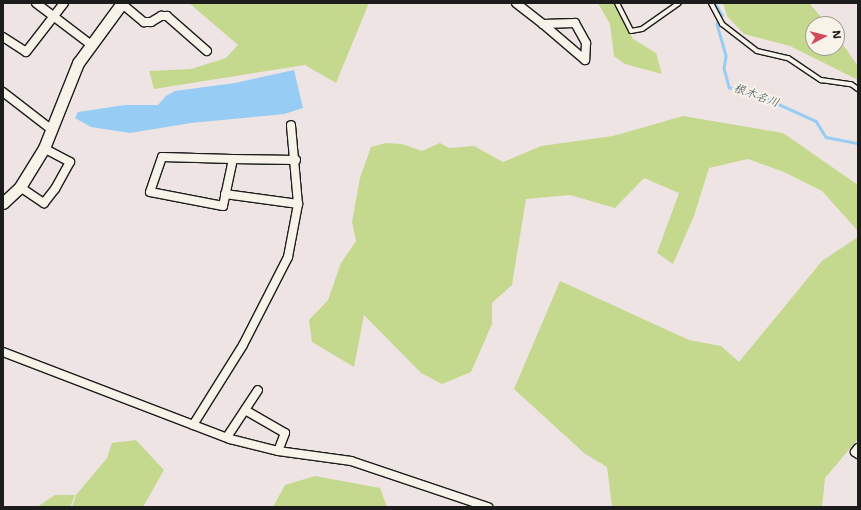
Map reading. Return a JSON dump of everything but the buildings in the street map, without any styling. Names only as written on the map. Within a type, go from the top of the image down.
[{"type":"street","points":[[36,3],[90,44]]},
{"type":"street","points":[[3,37],[26,52],[64,3]]},
{"type":"street","points":[[4,201],[20,187],[44,148],[71,78],[90,44],[121,3],[144,22],[151,22],[161,16],[167,16],[207,51]]},
{"type":"street","points":[[516,3],[585,60],[586,44],[575,23],[543,24]]},
{"type":"street","points":[[3,92],[52,130]]},
{"type":"street","points":[[193,425],[243,345],[288,256],[298,204],[296,160],[291,125]]},
{"type":"street","points":[[20,187],[44,203],[55,189],[70,160],[44,148]]},
{"type":"street","points":[[233,159],[223,206],[150,192],[162,157],[296,160]]},
{"type":"street","points":[[225,194],[298,204]]},
{"type":"street","points":[[3,352],[227,437],[278,451],[351,461],[488,507]]},
{"type":"street","points":[[227,437],[258,390]]},
{"type":"street","points":[[245,410],[285,433],[278,451]]},
{"type":"street","points":[[858,448],[855,452],[858,454]]},
{"type":"lane","points":[[617,3],[631,31],[642,29],[679,3]]},
{"type":"lane","points":[[712,3],[722,24],[757,51],[788,58],[821,80],[851,84],[858,89]]},
{"type":"green space","points":[[189,3],[369,3],[336,83],[305,65],[154,89],[149,71],[191,69],[226,58],[238,45]]},
{"type":"green space","points":[[598,3],[616,3],[633,39],[656,53],[662,74],[625,64],[614,56],[610,24]]},
{"type":"green space","points":[[723,3],[809,3],[820,16],[805,16],[805,54],[790,46],[744,34],[727,16]]},
{"type":"green space","points":[[845,47],[858,66],[858,80],[810,56],[845,56]]},
{"type":"green space","points":[[683,116],[783,133],[858,185],[858,231],[822,191],[784,172],[748,159],[709,168],[694,216],[673,264],[657,253],[679,193],[644,178],[615,208],[570,195],[526,199],[512,285],[492,303],[492,324],[471,372],[442,384],[421,373],[364,315],[354,367],[312,342],[309,320],[328,300],[341,263],[356,241],[352,222],[360,178],[371,147],[386,143],[402,144],[422,151],[440,143],[449,148],[474,146],[503,162],[541,146],[613,136]]},
{"type":"green space","points":[[858,237],[858,439],[825,478],[822,507],[612,507],[607,467],[584,453],[514,389],[560,281],[689,340],[721,346],[739,362],[822,261]]},
{"type":"green space","points":[[136,440],[164,470],[143,507],[72,507],[76,495],[107,458],[112,443]]},
{"type":"green space","points":[[315,476],[380,488],[387,507],[273,507],[285,485]]},
{"type":"green space","points":[[55,495],[75,495],[70,507],[37,507]]},
{"type":"water","points":[[294,70],[303,108],[284,114],[191,123],[130,133],[91,127],[75,118],[78,112],[125,105],[158,105],[166,96],[175,91],[235,83]]},
{"type":"waterway","name":"根木名川","points":[[715,3],[722,15],[717,24],[726,56],[724,68],[729,87],[745,93],[752,92],[816,121],[826,137],[858,143]]}]
